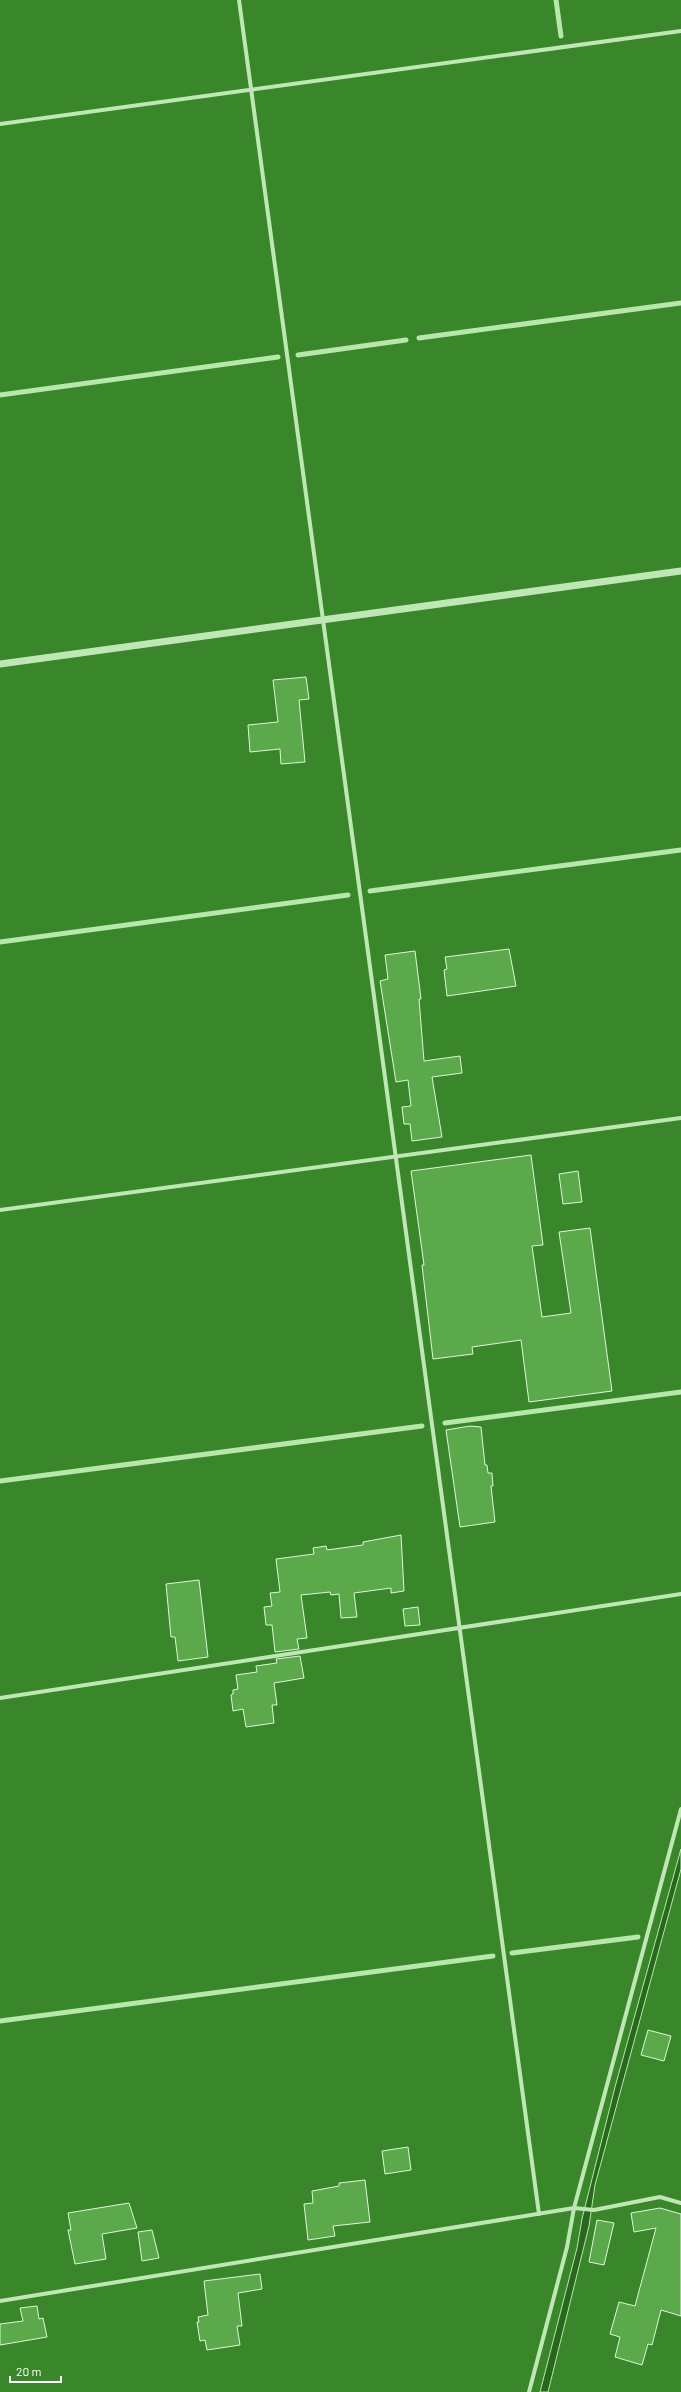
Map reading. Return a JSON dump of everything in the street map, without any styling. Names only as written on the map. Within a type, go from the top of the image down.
[{"type":"street","points":[[239,0],[396,1156],[458,1628],[539,2214]]},
{"type":"street","points":[[0,124],[251,91],[681,31]]},
{"type":"street","points":[[0,664],[681,571]]},
{"type":"street","points":[[0,1210],[681,1118]]},
{"type":"street","points":[[0,1698],[681,1594]]},
{"type":"street","points":[[529,2392],[567,2247],[574,2208],[681,1809]]},
{"type":"street","points":[[0,2301],[574,2208],[594,2210],[660,2197],[681,2203]]},
{"type":"shaded area","points":[[681,1849],[681,1869],[595,2185],[589,2226],[548,2392],[540,2392],[577,2248],[582,2219],[615,2087]]},
{"type":"building","points":[[306,677],[309,699],[299,700],[305,762],[281,764],[280,749],[250,752],[248,725],[278,722],[273,680]]},
{"type":"building","points":[[509,949],[516,986],[447,996],[444,970],[447,969],[445,957]]},
{"type":"building","points":[[415,951],[421,999],[419,999],[424,1061],[460,1056],[462,1073],[432,1077],[442,1137],[412,1141],[410,1124],[404,1124],[402,1107],[411,1106],[408,1080],[396,1082],[380,981],[388,979],[385,955]]},
{"type":"building","points":[[531,1155],[543,1245],[532,1246],[542,1317],[571,1313],[559,1232],[590,1228],[612,1391],[529,1402],[521,1340],[472,1347],[473,1354],[433,1359],[422,1265],[424,1265],[411,1171]]},
{"type":"building","points":[[578,1171],[582,1202],[563,1204],[559,1174]]},
{"type":"building","points":[[470,1426],[481,1427],[485,1465],[487,1465],[488,1473],[492,1473],[493,1486],[491,1486],[495,1522],[460,1527],[446,1430]]},
{"type":"building","points":[[401,1535],[404,1591],[391,1593],[391,1588],[354,1593],[357,1617],[341,1618],[339,1594],[331,1595],[330,1592],[301,1595],[307,1638],[297,1639],[299,1649],[275,1652],[272,1625],[266,1625],[264,1607],[272,1606],[270,1593],[280,1592],[276,1559],[314,1554],[313,1548],[326,1546],[327,1550],[363,1545],[363,1542]]},
{"type":"building","points":[[199,1580],[208,1657],[178,1661],[175,1637],[171,1637],[166,1584]]},
{"type":"building","points":[[418,1607],[420,1625],[405,1626],[403,1609]]},
{"type":"building","points":[[300,1656],[304,1678],[274,1683],[277,1705],[272,1705],[274,1723],[246,1727],[243,1709],[233,1711],[231,1695],[233,1694],[233,1690],[238,1689],[236,1675],[257,1672],[256,1666],[277,1663],[276,1659]]},
{"type":"building","points":[[648,2030],[671,2036],[664,2061],[641,2055]]},
{"type":"building","points":[[408,2147],[411,2170],[385,2174],[382,2151]]},
{"type":"building","points":[[365,2180],[370,2222],[333,2226],[335,2236],[308,2240],[304,2204],[313,2203],[312,2191],[339,2186],[339,2183]]},
{"type":"building","points":[[129,2203],[137,2228],[102,2234],[106,2259],[75,2264],[68,2230],[71,2230],[68,2213]]},
{"type":"building","points":[[660,2208],[681,2214],[681,2316],[661,2310],[652,2345],[648,2344],[642,2365],[615,2357],[620,2337],[610,2334],[619,2302],[635,2306],[656,2228],[634,2232],[631,2213]]},
{"type":"building","points":[[597,2220],[614,2223],[604,2265],[589,2262]]},
{"type":"building","points":[[152,2230],[159,2258],[142,2261],[138,2232]]},
{"type":"building","points":[[260,2274],[262,2289],[238,2293],[242,2326],[237,2326],[240,2345],[207,2350],[205,2340],[200,2341],[197,2322],[199,2322],[198,2317],[208,2315],[204,2281]]},
{"type":"building","points":[[37,2306],[39,2319],[43,2318],[47,2337],[0,2345],[0,2324],[23,2321],[20,2308]]},
{"type":"waterway","points":[[556,0],[561,36]]},
{"type":"waterway","points":[[419,338],[681,303]]},
{"type":"waterway","points":[[298,355],[406,340]]},
{"type":"waterway","points":[[0,395],[278,357]]},
{"type":"waterway","points":[[370,891],[681,850]]},
{"type":"waterway","points":[[0,942],[348,895]]},
{"type":"waterway","points":[[445,1423],[681,1392]]},
{"type":"waterway","points":[[0,1481],[422,1426]]},
{"type":"waterway","points":[[512,1953],[638,1937]]},
{"type":"waterway","points":[[0,2021],[493,1956]]}]
